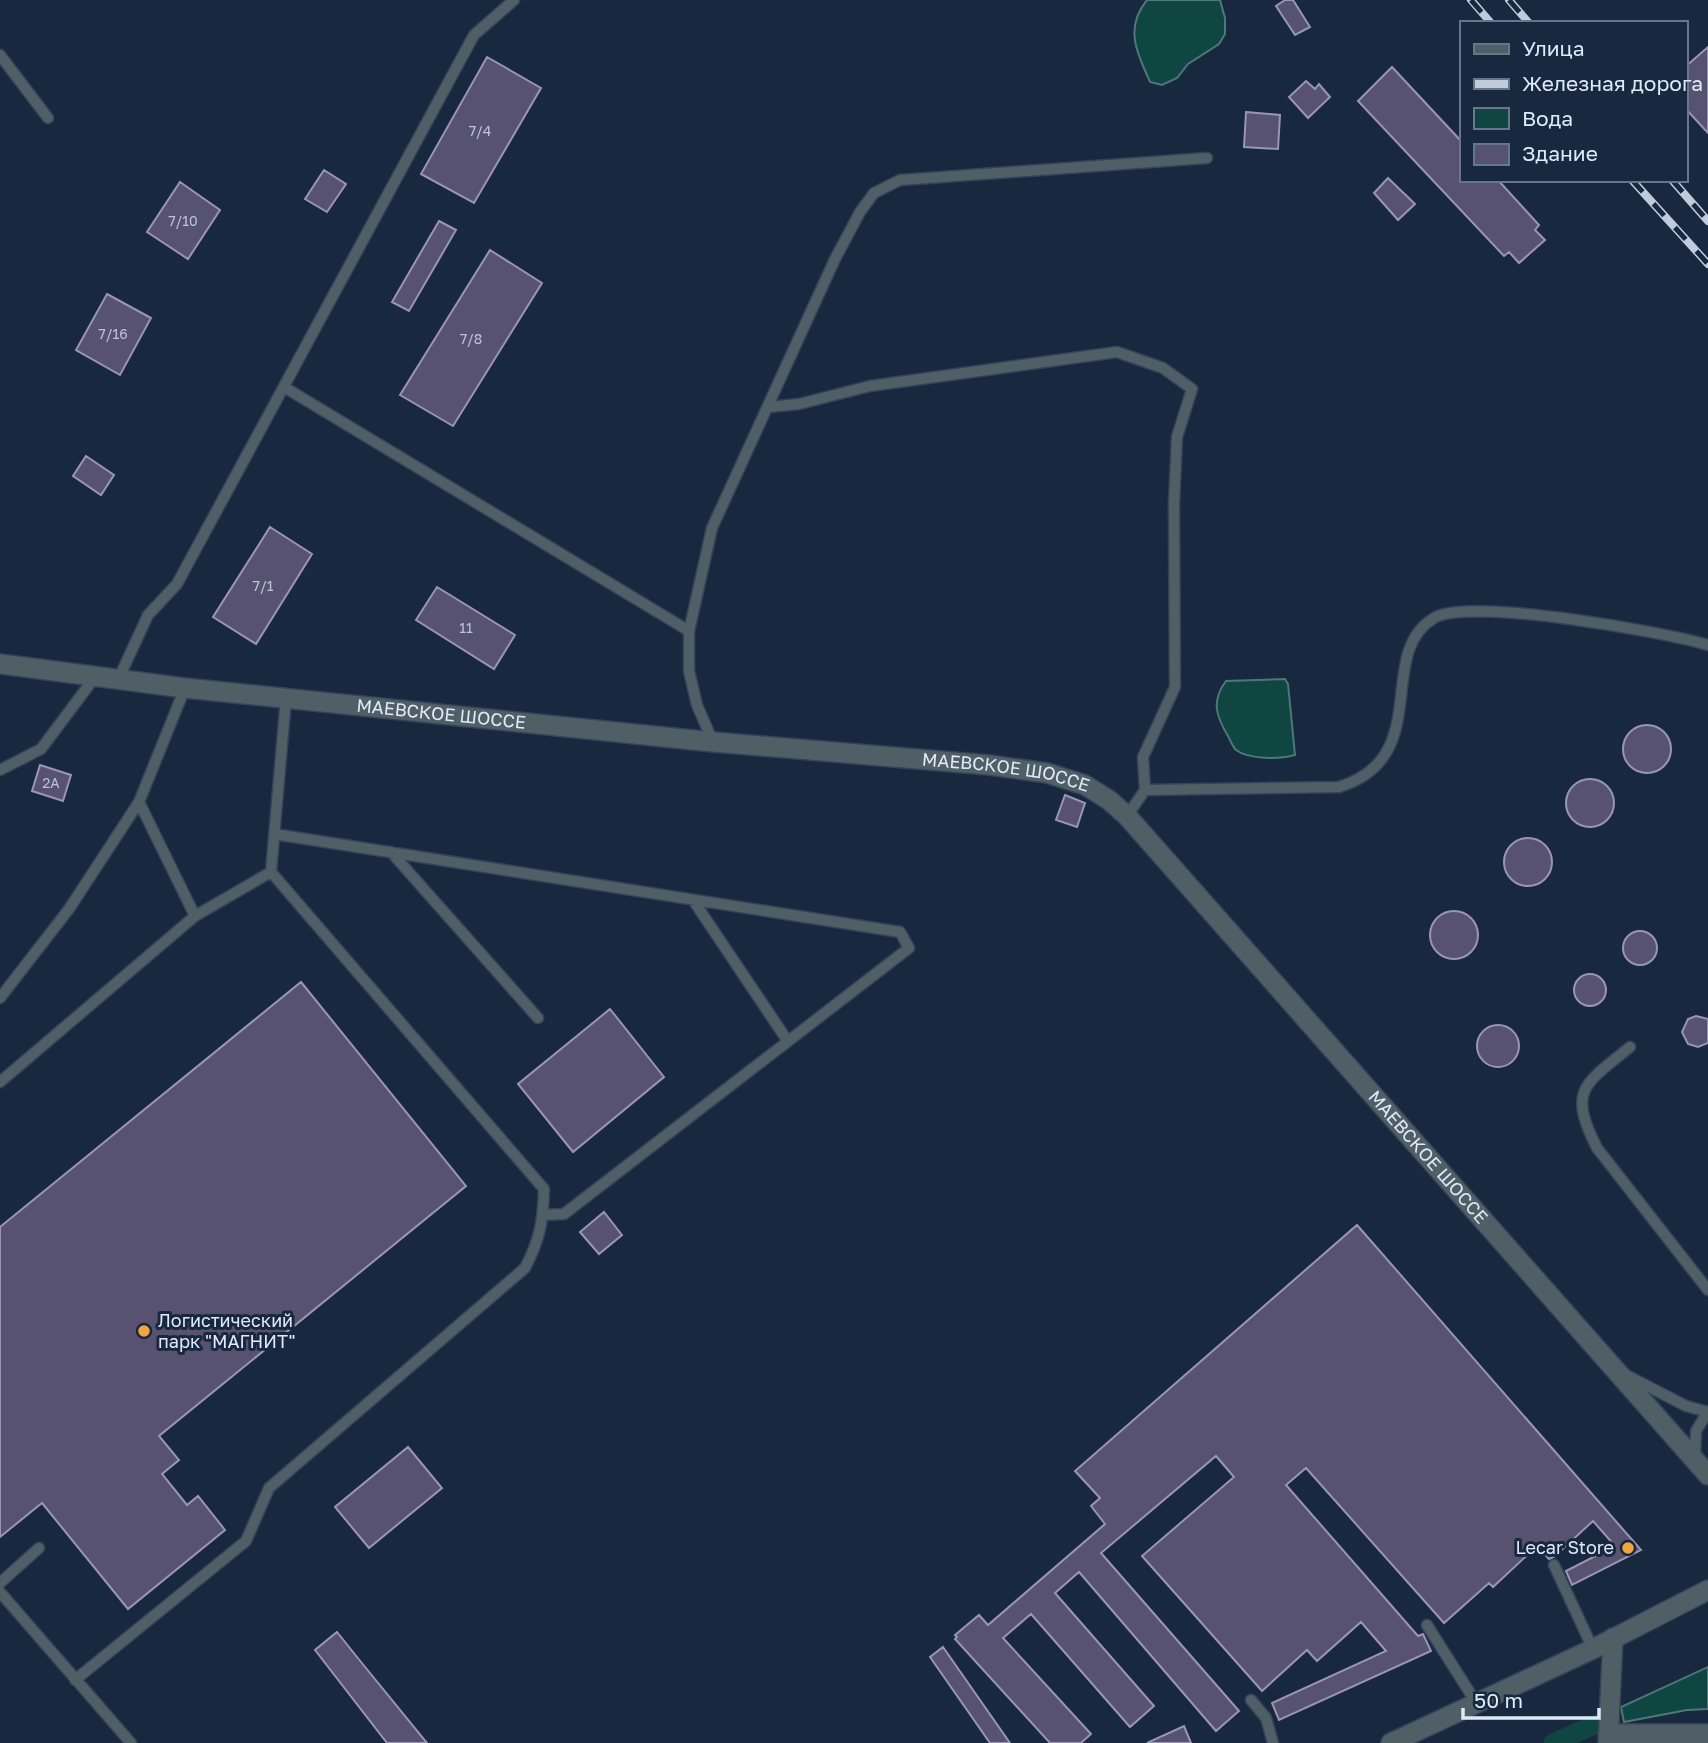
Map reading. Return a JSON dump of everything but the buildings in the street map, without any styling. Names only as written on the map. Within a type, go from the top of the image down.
[{"type":"street","name":"МАЕВСКОЕ ШОССЕ","points":[[0,664],[185,688],[713,742],[989,765],[1047,773],[1085,785],[1109,800],[1127,816],[1702,1467]]},
{"type":"street","points":[[1391,1743],[1593,1649],[1708,1590]]},
{"type":"street","points":[[1613,1638],[1608,1739],[1708,1734]]},
{"type":"lane","points":[[118,680],[148,615],[177,584],[474,36],[514,0]]},
{"type":"lane","points":[[0,55],[48,118]]},
{"type":"lane","points":[[713,742],[697,705],[689,671],[689,631],[712,528],[835,259],[860,212],[874,193],[900,180],[1207,158]]},
{"type":"lane","points":[[769,407],[799,404],[870,386],[1117,352],[1163,368],[1192,389],[1177,437],[1174,504],[1175,687],[1143,757],[1145,790],[1127,816]]},
{"type":"lane","points":[[284,387],[689,631]]},
{"type":"lane","points":[[1145,790],[1339,787],[1358,782],[1375,769],[1390,748],[1399,717],[1411,642],[1435,617],[1473,612],[1531,615],[1618,626],[1708,645]]},
{"type":"lane","points":[[0,771],[41,749],[95,677]]},
{"type":"lane","points":[[0,998],[69,909],[139,802],[185,688]]},
{"type":"lane","points":[[75,1679],[246,1541],[269,1488],[525,1268],[538,1243],[544,1189],[271,872],[286,698]]},
{"type":"lane","points":[[139,802],[195,916]]},
{"type":"lane","points":[[274,834],[900,932],[909,948],[564,1214],[543,1215]]},
{"type":"lane","points":[[391,852],[538,1018]]},
{"type":"lane","points":[[0,1082],[195,916],[271,872]]},
{"type":"lane","points":[[693,900],[787,1040]]},
{"type":"lane","points":[[1630,1047],[1588,1082],[1583,1094],[1584,1122],[1597,1148],[1708,1290]]},
{"type":"lane","points":[[1613,1368],[1686,1406],[1708,1413],[1696,1431],[1702,1467]]},
{"type":"lane","points":[[0,1583],[39,1548]]},
{"type":"lane","points":[[1554,1565],[1593,1649]]},
{"type":"lane","points":[[0,1592],[131,1743]]},
{"type":"lane","points":[[1427,1625],[1476,1704]]},
{"type":"lane","points":[[1251,1700],[1266,1718],[1273,1743]]},
{"type":"water","points":[[1147,0],[1220,0],[1225,18],[1225,34],[1219,44],[1188,64],[1177,78],[1162,85],[1150,82],[1135,40],[1136,20]]},
{"type":"water","points":[[1285,679],[1288,684],[1295,755],[1265,758],[1249,756],[1236,750],[1221,722],[1217,708],[1221,688],[1226,681]]},
{"type":"water","points":[[1708,1667],[1708,1709],[1687,1710],[1624,1722],[1621,1707]]},
{"type":"waterway","points":[[1553,1743],[1601,1722]]},
{"type":"railway","points":[[1471,0],[1489,21]]},
{"type":"railway","points":[[1509,0],[1527,21]]},
{"type":"railway","points":[[1634,182],[1708,264]]},
{"type":"railway","points":[[1674,182],[1708,221]]},
{"type":"place","name":"Логистический парк \"МАГНИТ\"","points":[[144,1331]]},
{"type":"place","name":"Lecar Store","points":[[1628,1548]]}]
